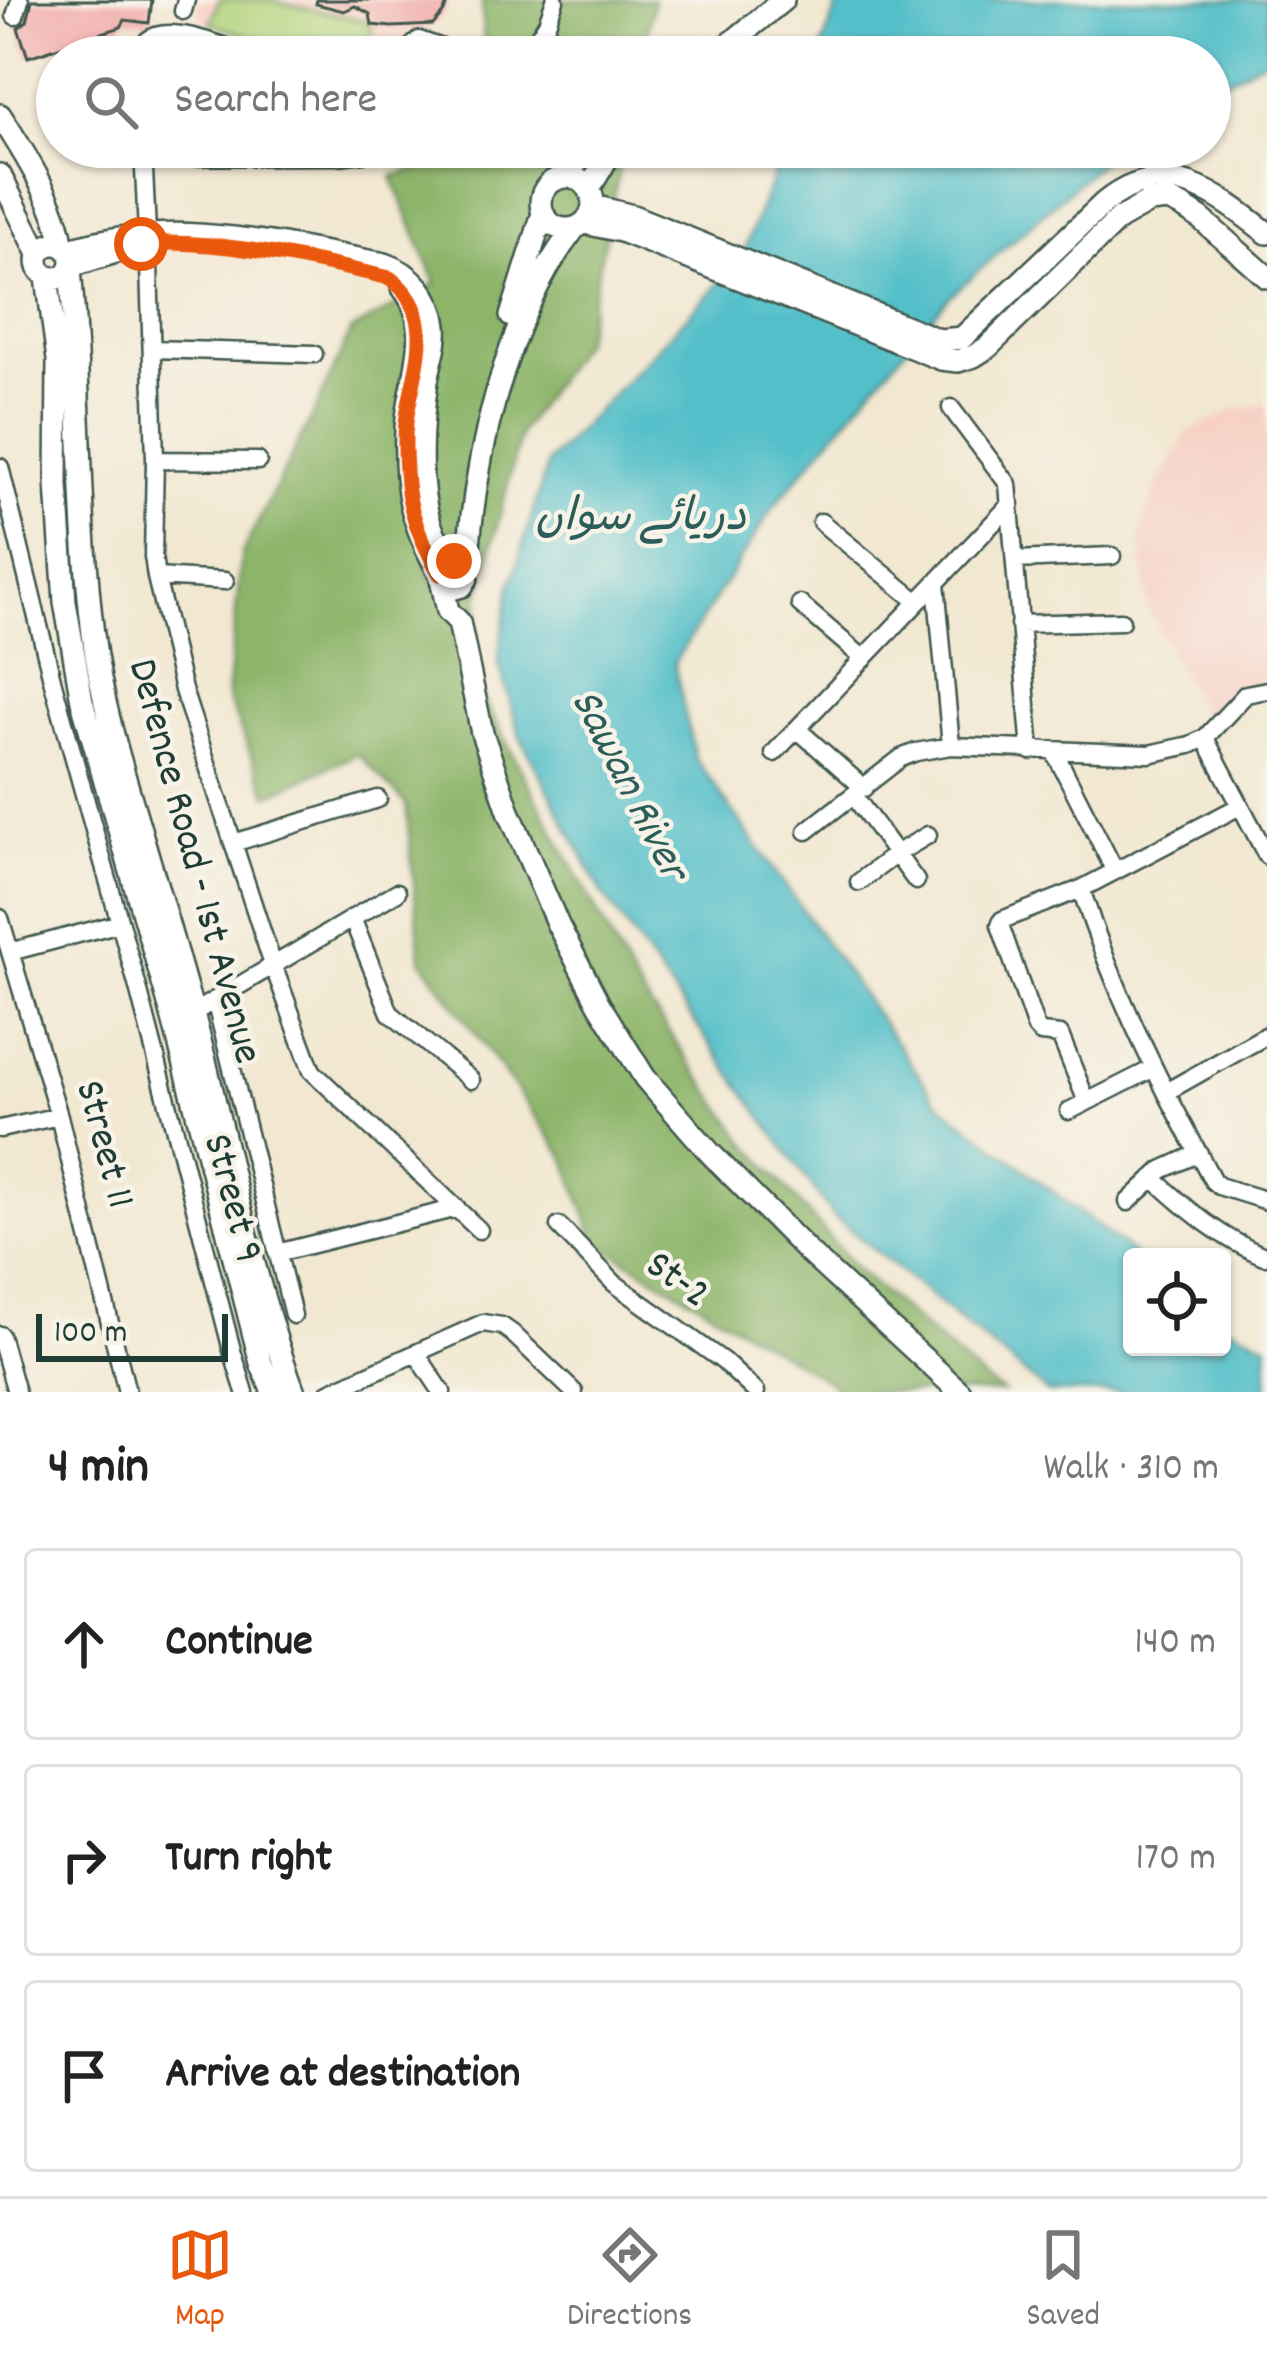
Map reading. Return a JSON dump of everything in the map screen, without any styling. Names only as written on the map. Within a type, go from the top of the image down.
[{"type":"main road","points":[[722,36],[763,0]]},
{"type":"main road","points":[[739,36],[783,0]]},
{"type":"main road","name":"Defence Road - 1st Avenue","points":[[0,115],[62,230],[78,365],[81,507],[93,638],[111,731],[161,941],[193,1013],[244,1224],[294,1392]]},
{"type":"main road","points":[[454,573],[461,493],[472,438],[543,213],[543,194],[571,168]]},
{"type":"main road","points":[[605,168],[585,212],[537,286],[511,352],[454,573],[448,611],[459,622],[482,733],[510,814],[558,925],[645,1078],[711,1154],[808,1251],[960,1392]]},
{"type":"main road","points":[[0,175],[39,254],[38,267],[47,277],[58,360],[57,485],[64,602],[82,701],[161,941],[262,1363],[273,1392]]},
{"type":"main road","points":[[561,178],[579,180],[585,212]]},
{"type":"main road","points":[[940,350],[962,338],[1104,203],[1141,182],[1186,183],[1217,194],[1267,232]]},
{"type":"main road","points":[[543,213],[555,226],[585,212],[627,224],[958,361],[988,347],[1120,219],[1149,202],[1168,200],[1183,207],[1267,277]]},
{"type":"main road","points":[[47,277],[61,278],[68,258],[102,239],[176,232],[259,242],[400,269],[414,280],[432,308],[436,336],[423,411],[422,466],[428,519],[454,573]]},
{"type":"main road","points":[[39,254],[51,244],[68,258]]},
{"type":"main road","points":[[68,258],[141,244],[182,244],[348,268],[390,278],[405,290],[415,305],[420,337],[406,425],[412,517],[454,573]]},
{"type":"street","points":[[539,36],[555,0]]},
{"type":"street","points":[[156,36],[188,36]]},
{"type":"street","points":[[144,168],[147,233]]},
{"type":"street","points":[[148,266],[156,577],[183,690],[273,965],[312,1071],[479,1230]]},
{"type":"street","points":[[152,349],[314,354]]},
{"type":"street","points":[[951,408],[1008,484],[1031,751]]},
{"type":"street","points":[[154,460],[258,461]]},
{"type":"street","name":"Street 9","points":[[0,467],[53,683],[245,1392]]},
{"type":"street","points":[[774,753],[1011,504]]},
{"type":"street","points":[[821,522],[918,602]]},
{"type":"street","points":[[1015,560],[1112,556]]},
{"type":"street","points":[[156,577],[225,581]]},
{"type":"street","points":[[936,583],[951,746]]},
{"type":"street","points":[[800,604],[864,659]]},
{"type":"street","points":[[1019,624],[1120,621]]},
{"type":"street","points":[[807,831],[901,758],[916,752],[951,746],[1149,754],[1204,738],[1246,694],[1267,690]]},
{"type":"street","points":[[797,729],[859,792],[916,881]]},
{"type":"street","points":[[1204,738],[1267,856]]},
{"type":"street","points":[[1054,752],[1115,871]]},
{"type":"street","points":[[232,843],[378,800]]},
{"type":"street","points":[[1087,1102],[1060,1035],[1036,1028],[1002,920],[1081,889],[1240,806]]},
{"type":"street","points":[[859,882],[928,835]]},
{"type":"street","points":[[1081,889],[1125,1010],[1209,1176],[1216,1184],[1267,1201]]},
{"type":"street","points":[[193,1013],[397,892]]},
{"type":"street","name":"Street 11","points":[[0,918],[59,1116],[128,1392]]},
{"type":"street","points":[[352,918],[390,1013],[471,1080]]},
{"type":"street","points":[[10,952],[120,923]]},
{"type":"street","points":[[215,1000],[293,1315]]},
{"type":"street","points":[[1166,1092],[1267,1035]]},
{"type":"street","points":[[1069,1111],[1154,1068]]},
{"type":"street","points":[[0,1129],[59,1116]]},
{"type":"street","points":[[1128,1202],[1153,1178],[1199,1153]]},
{"type":"street","points":[[1153,1178],[1198,1219],[1237,1245],[1264,1256]]},
{"type":"street","points":[[277,1253],[457,1208]]},
{"type":"street","name":"St-2","points":[[559,1226],[614,1283],[723,1361],[756,1392]]},
{"type":"street","points":[[329,1392],[472,1327],[492,1323],[512,1333],[574,1392]]},
{"type":"street","points":[[0,1335],[16,1392]]},
{"type":"street","points":[[416,1352],[442,1392]]},
{"type":"shaded area","points":[[196,0],[448,0],[433,25],[417,36],[247,36],[199,20]]},
{"type":"shaded area","points":[[1267,404],[1267,684],[1254,683],[1228,700],[1209,726],[1149,611],[1139,537],[1157,484],[1188,431],[1235,409]]},
{"type":"green space","points":[[219,0],[268,0],[367,21],[373,30],[371,36],[248,36],[210,23]]},
{"type":"green space","points":[[482,0],[654,0],[646,36],[483,36]]},
{"type":"green space","points":[[419,168],[620,168],[584,338],[521,431],[479,599],[474,681],[635,984],[746,1142],[857,1270],[1003,1392],[837,1392],[831,1383],[596,1242],[565,1157],[421,959],[406,804],[358,754],[268,795],[227,697],[242,553],[351,331],[436,283],[392,177]]},
{"type":"water","points":[[840,0],[1267,0],[1267,57],[1231,78],[1231,36],[826,36]]},
{"type":"water","name":"دریائے سواں","points":[[776,168],[1094,168],[946,300],[775,505],[674,663],[695,758],[938,1102],[1125,1248],[1123,1356],[1231,1356],[1231,1327],[1267,1344],[1267,1392],[1047,1392],[833,1216],[602,893],[520,736],[498,662],[509,592],[548,462],[740,261]]},
{"type":"building","points":[[32,0],[152,0],[149,23],[125,20],[121,27],[93,36],[36,36],[36,54],[28,57],[18,28],[27,21]]},
{"type":"building","points":[[317,0],[448,0],[433,25],[392,27],[372,25],[370,14],[355,6],[344,11],[316,4]]},
{"type":"route","points":[[141,244],[249,251],[348,268],[390,278],[405,290],[415,305],[420,337],[406,425],[412,517],[440,574],[441,568],[454,561]]},
{"type":"water label","name":"Sawan River","points":[[627,786]]}]
